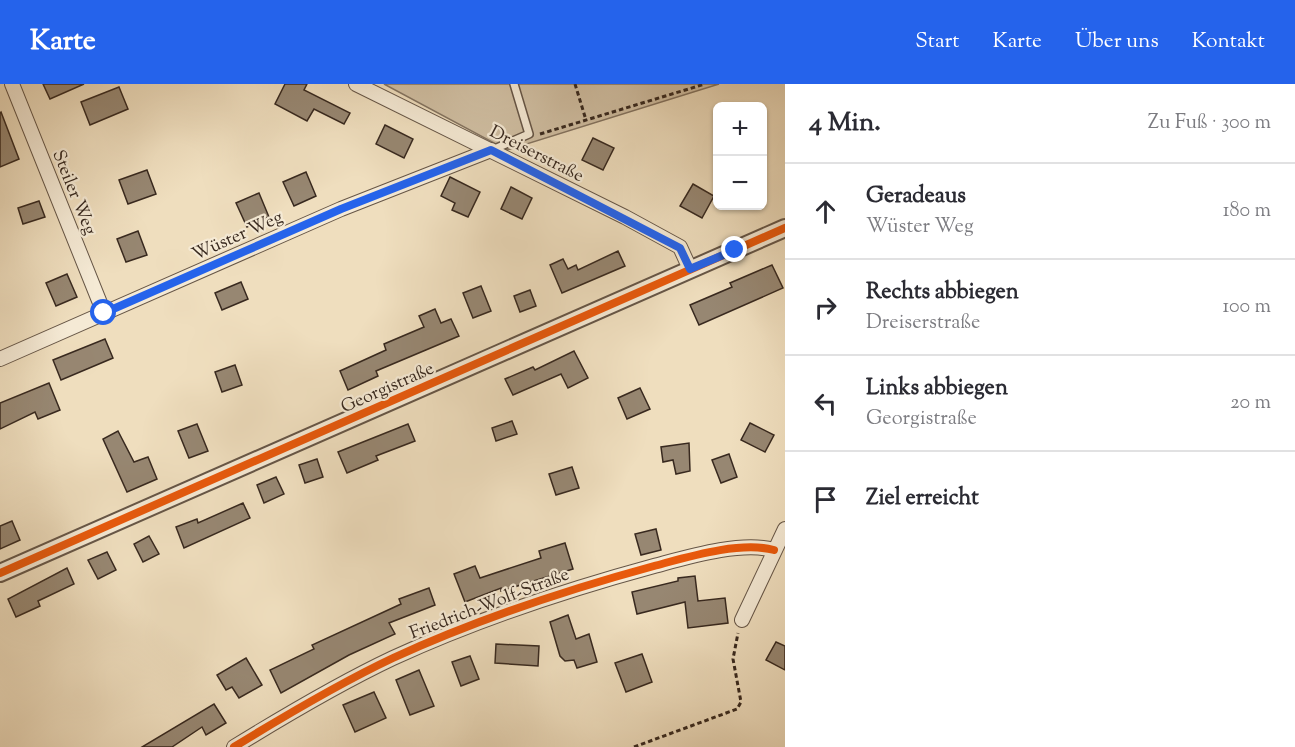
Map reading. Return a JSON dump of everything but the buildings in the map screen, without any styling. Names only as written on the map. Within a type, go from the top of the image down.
[{"type":"street","name":"Steiler Weg","points":[[12,84],[104,313]]},
{"type":"street","name":"Dreiserstraße","points":[[356,84],[491,150],[680,248],[690,269]]},
{"type":"street","name":"Wüster Weg","points":[[0,359],[341,209],[491,150]]},
{"type":"street","name":"Georgistraße","points":[[0,573],[785,228]]},
{"type":"street","points":[[742,620],[785,529]]},
{"type":"street","name":"Friedrich-Wolf-Straße","points":[[234,747],[304,704],[393,658],[480,623],[599,581],[688,557],[758,546],[774,550]]},
{"type":"lane","points":[[491,150],[529,134],[514,84]]},
{"type":"path","points":[[575,84],[586,120]]},
{"type":"path","points":[[529,134],[541,134],[705,84]]},
{"type":"path","points":[[634,747],[737,709],[741,702],[734,669],[733,649],[742,620]]},
{"type":"shaded area","points":[[384,84],[719,84],[507,150]]},
{"type":"cycle path","points":[[0,573],[785,228]]},
{"type":"cycle path","points":[[234,747],[312,700],[373,668],[424,644],[489,619],[588,585],[698,555],[746,547],[774,550]]},
{"type":"route","points":[[104,313],[341,209],[491,150],[625,217],[680,248],[690,269],[735,250]]}]
